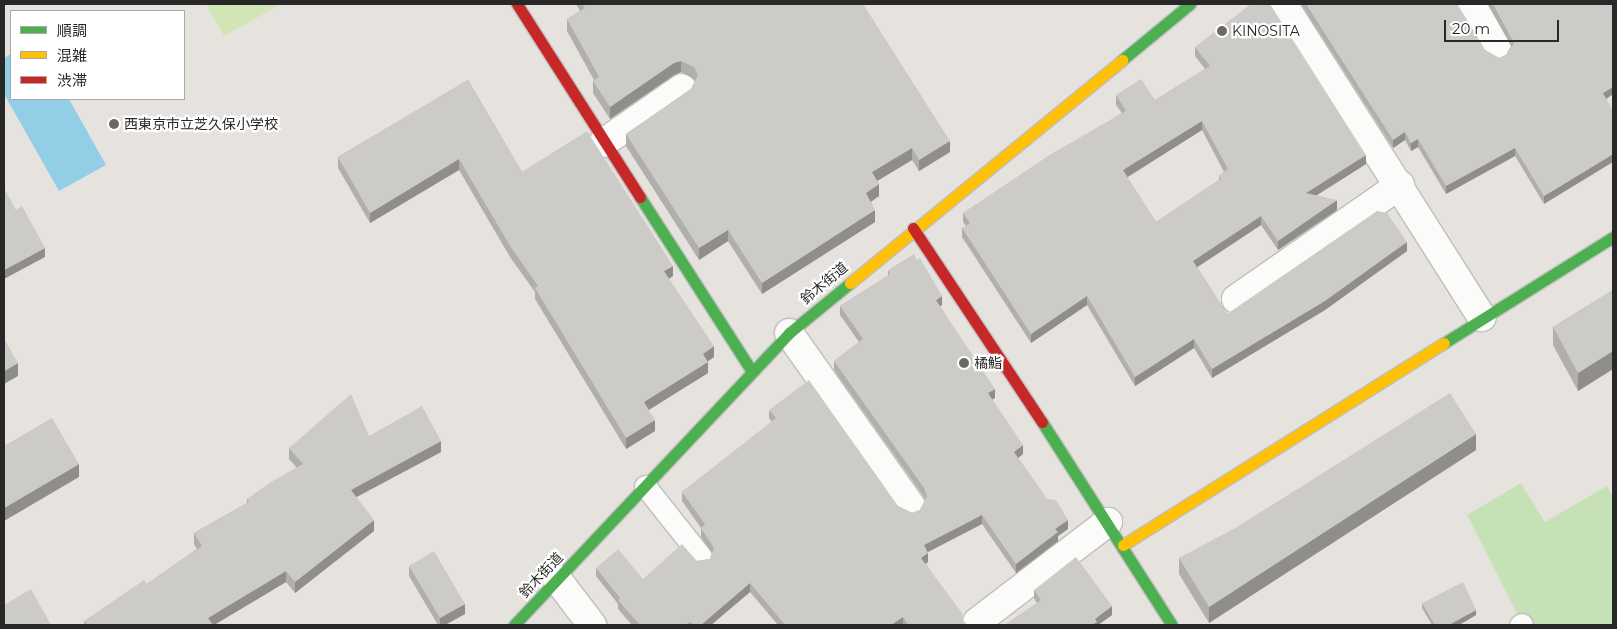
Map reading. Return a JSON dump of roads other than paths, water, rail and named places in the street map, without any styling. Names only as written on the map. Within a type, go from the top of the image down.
[{"type":"street","points":[[517,4],[603,143],[751,370]]},
{"type":"street","name":"鈴木街道","points":[[514,625],[751,370],[789,333],[912,228],[1190,4]]},
{"type":"street","points":[[1283,4],[1400,185],[1482,317]]},
{"type":"street","points":[[1471,4],[1498,50]]},
{"type":"street","points":[[603,143],[682,88]]},
{"type":"street","points":[[1236,299],[1400,185]]},
{"type":"street","points":[[912,228],[1116,533],[1172,625]]},
{"type":"street","points":[[978,622],[1116,533],[1482,317],[1613,237]]},
{"type":"street","points":[[789,333],[911,506]]},
{"type":"street","points":[[557,579],[592,625]]},
{"type":"lane","points":[[645,486],[702,558]]},
{"type":"water","points":[[10,55],[10,100],[70,100],[106,165],[59,191],[4,94],[4,58]]},
{"type":"place","name":"KINOSITA","points":[[1222,31]]},
{"type":"place","name":"西東京市立芝久保小学校","points":[[114,124]]},
{"type":"place","name":"橘鮨","points":[[964,363]]}]
